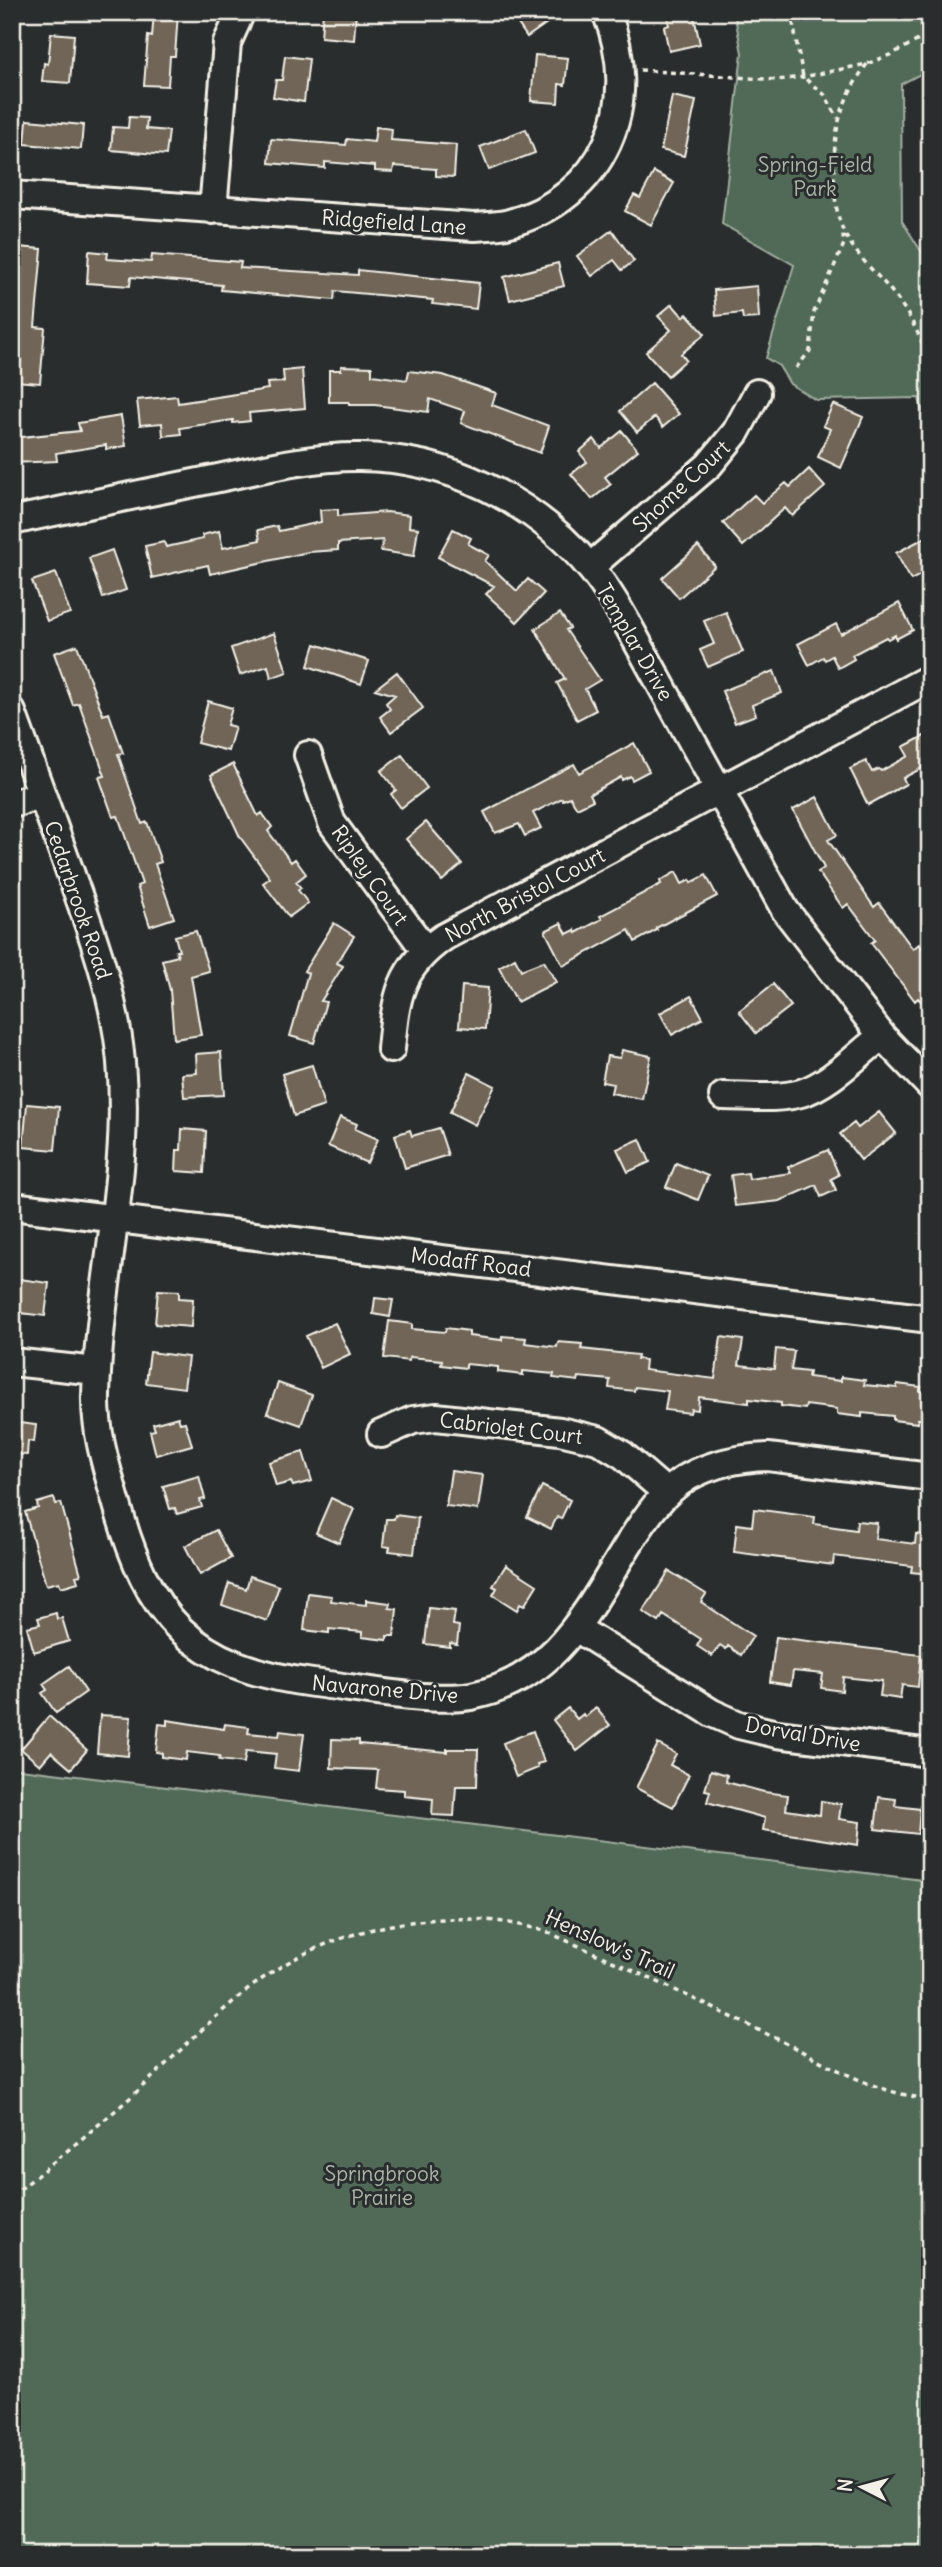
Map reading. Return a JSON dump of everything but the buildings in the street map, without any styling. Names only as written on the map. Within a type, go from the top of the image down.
[{"type":"street","points":[[213,210],[227,43],[241,12]]},
{"type":"street","name":"Ridgefield Lane","points":[[12,195],[474,227],[504,225],[545,209],[569,192],[601,157],[618,118],[621,68],[617,41],[606,12]]},
{"type":"street","name":"Shome Court","points":[[590,567],[709,465],[736,432],[757,393]]},
{"type":"street","name":"Templar Drive","points":[[12,521],[323,458],[382,458],[421,464],[480,483],[536,518],[590,567],[629,627],[785,910],[882,1036],[930,1086]]},
{"type":"street","name":"North Bristol Court","points":[[391,1049],[400,993],[408,973],[425,950],[446,936],[930,678]]},
{"type":"street","name":"Cedarbrook Road","points":[[12,712],[101,957],[116,1021],[121,1058],[124,1135],[115,1219]]},
{"type":"street","name":"Ripley Court","points":[[308,755],[332,823],[425,950]]},
{"type":"street","points":[[12,804],[42,795]]},
{"type":"street","points":[[723,1096],[780,1096],[803,1093],[820,1085],[882,1036]]},
{"type":"street","name":"Modaff Road","points":[[12,1206],[930,1319]]},
{"type":"street","name":"Navarone Drive","points":[[115,1219],[96,1397],[101,1448],[135,1563],[158,1606],[186,1636],[222,1658],[257,1672],[290,1680],[450,1698],[471,1696],[516,1681],[548,1658],[576,1628],[642,1522],[667,1493],[704,1469],[742,1458],[768,1457],[930,1477]]},
{"type":"street","points":[[12,1362],[97,1371]]},
{"type":"street","name":"Cabriolet Court","points":[[381,1434],[413,1420],[436,1417],[582,1434],[613,1447],[667,1493]]},
{"type":"street","name":"Dorval Drive","points":[[576,1628],[712,1713],[739,1725],[777,1734],[930,1753]]},
{"type":"path","points":[[791,12],[803,77],[825,94],[838,118]]},
{"type":"path","points":[[633,69],[777,80],[803,77],[867,64],[930,34]]},
{"type":"path","points":[[796,368],[810,351],[814,312],[844,244],[835,200],[838,118],[855,81],[867,64]]},
{"type":"path","points":[[840,223],[876,277],[903,307],[924,345],[930,365]]},
{"type":"path","points":[[924,345],[930,349]]},
{"type":"path","name":"Henslow's Trail","points":[[12,2196],[130,2097],[247,1990],[278,1968],[326,1944],[347,1937],[422,1922],[485,1919],[525,1924],[547,1931],[775,2037],[845,2076],[903,2095],[930,2099]]},
{"type":"green space","name":"Spring-Field Park","points":[[734,12],[930,12],[930,69],[901,84],[902,221],[930,265],[930,441],[919,398],[816,400],[790,384],[779,366],[766,358],[794,265],[722,224],[742,53]]},
{"type":"green space","name":"Springbrook Prairie","points":[[12,1768],[930,1881],[930,2555],[12,2555]]}]
